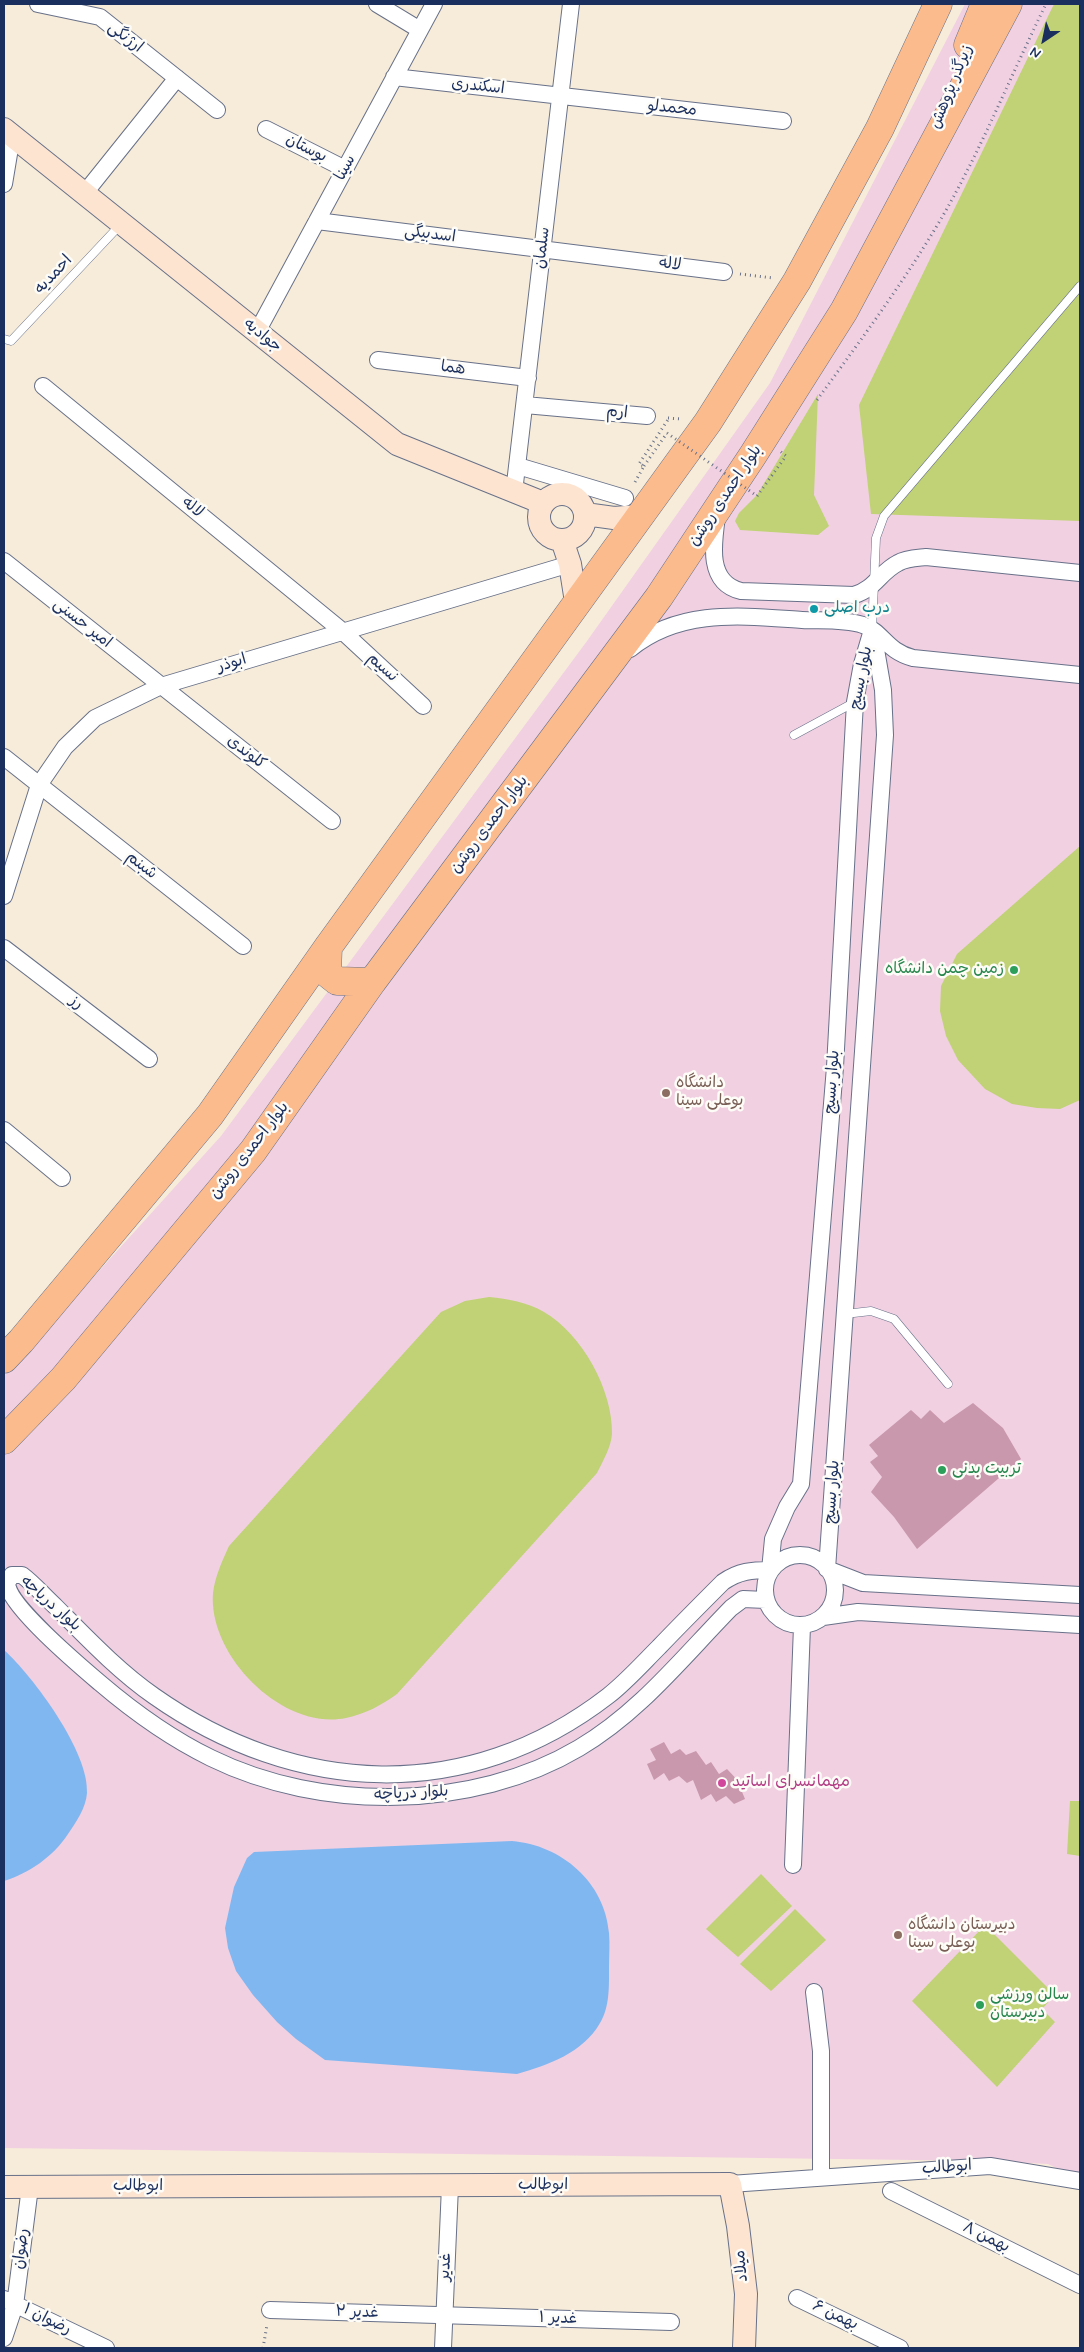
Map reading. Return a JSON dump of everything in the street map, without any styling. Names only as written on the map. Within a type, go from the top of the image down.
[{"type":"highway","points":[[880,128],[919,4]]},
{"type":"highway","points":[[4,1359],[210,1115],[328,947],[576,602],[632,507],[708,422],[797,281],[880,128],[938,4]]},
{"type":"highway","name":"زیرگذر پژوهش","points":[[918,170],[985,4]]},
{"type":"highway","points":[[918,170],[1008,4]]},
{"type":"highway","name":"بلوار احمدی روشن","points":[[4,1440],[63,1379],[253,1151],[372,982],[659,597],[844,311],[918,170]]},
{"type":"highway","points":[[328,947],[327,973],[338,981],[372,982]]},
{"type":"main road","name":"جوادیه","points":[[8,133],[397,444],[543,503]]},
{"type":"main road","points":[[562,494],[573,497],[581,504],[585,514],[584,524],[579,532],[571,538],[562,540],[552,537],[544,531],[540,522],[540,512],[543,503],[551,496],[562,494]]},
{"type":"main road","points":[[585,514],[614,518],[632,507]]},
{"type":"main road","points":[[562,540],[570,564],[576,602]]},
{"type":"main road","name":"ابوطالب","points":[[4,2187],[730,2184]]},
{"type":"main road","name":"میلاد","points":[[730,2184],[738,2226],[746,2294],[744,2348]]},
{"type":"street","name":"ارژنگی","points":[[38,4],[100,17],[217,110]]},
{"type":"street","points":[[377,4],[420,30]]},
{"type":"street","name":"سینا","points":[[257,332],[434,4]]},
{"type":"street","name":"سلمان","points":[[514,492],[571,4]]},
{"type":"street","name":"اسکندری","points":[[394,77],[561,96]]},
{"type":"street","points":[[84,194],[177,78]]},
{"type":"street","name":"محمدلو","points":[[561,96],[783,121]]},
{"type":"street","name":"بوستان","points":[[266,129],[345,169]]},
{"type":"street","points":[[4,184],[8,133]]},
{"type":"street","name":"اسدبیگی","points":[[317,221],[543,249]]},
{"type":"street","name":"لاله","points":[[543,249],[724,272]]},
{"type":"street","name":"هما","points":[[378,360],[528,378]]},
{"type":"street","name":"لاله","points":[[43,386],[341,630]]},
{"type":"street","name":"ارم","points":[[525,405],[647,416]]},
{"type":"street","points":[[518,466],[632,507]]},
{"type":"street","points":[[718,508],[713,546],[714,559],[719,576],[729,586],[741,591],[854,595],[864,592],[875,584],[900,561],[926,557],[1080,573]]},
{"type":"street","name":"امیر حسنی","points":[[4,562],[161,686]]},
{"type":"street","name":"ابوذر","points":[[4,896],[39,785],[65,747],[95,718],[161,686],[341,630],[570,564]]},
{"type":"street","points":[[600,678],[616,660],[642,639],[673,624],[692,619],[717,616],[854,623],[872,630],[895,651],[913,658],[1080,675]]},
{"type":"street","name":"نسیم","points":[[341,630],[424,706]]},
{"type":"street","name":"بلوار بسیج","points":[[770,1570],[774,1540],[786,1508],[801,1484],[835,1067],[854,702],[872,630]]},
{"type":"street","name":"بلوار بسیج","points":[[828,1568],[885,735],[883,690],[872,630]]},
{"type":"street","name":"کلوندی","points":[[161,686],[332,821]]},
{"type":"street","name":"شبنم","points":[[4,757],[243,946]]},
{"type":"street","name":"رز","points":[[4,948],[149,1059]]},
{"type":"street","points":[[4,1130],[62,1178]]},
{"type":"street","points":[[828,1568],[835,1588],[830,1609],[823,1617],[813,1623],[802,1626],[790,1624],[779,1619],[771,1610],[766,1600],[766,1580],[770,1570],[788,1557],[798,1555],[814,1559],[828,1568],[863,1583],[1080,1595]]},
{"type":"street","name":"بلوار دریاچه","points":[[766,1600],[743,1599],[731,1608],[644,1698],[603,1731],[562,1757],[536,1770],[486,1785],[434,1795],[392,1797],[332,1793],[273,1781],[241,1771],[191,1748],[128,1707],[87,1672],[22,1609],[10,1594],[7,1582],[12,1575],[22,1574],[87,1638],[152,1695],[190,1720],[230,1741],[266,1755],[310,1767],[388,1775],[425,1773],[473,1765],[547,1735],[588,1710],[627,1680],[723,1582],[736,1573],[750,1570],[770,1570]]},
{"type":"street","points":[[823,1617],[858,1612],[1080,1626]]},
{"type":"street","points":[[793,1865],[802,1626]]},
{"type":"street","points":[[814,1992],[821,2051],[821,2176]]},
{"type":"street","name":"ابوطالب","points":[[730,2184],[821,2176],[990,2166],[1080,2181]]},
{"type":"street","name":"غدیر","points":[[444,2348],[450,2186]]},
{"type":"street","name":"رضوان","points":[[4,2338],[30,2187]]},
{"type":"street","name":"بهمن ۸","points":[[891,2191],[1080,2285]]},
{"type":"street","name":"بهمن ۶","points":[[797,2298],[900,2348]]},
{"type":"street","name":"رضوان ۱","points":[[10,2302],[106,2348]]},
{"type":"street","name":"غدیر ۲","points":[[270,2310],[444,2316]]},
{"type":"street","name":"غدیر ۱","points":[[444,2316],[671,2322]]},
{"type":"lane","name":"احمدیه","points":[[4,339],[11,341],[121,223]]},
{"type":"lane","points":[[872,630],[876,538],[884,516],[1080,286]]},
{"type":"lane","points":[[794,735],[854,702]]},
{"type":"lane","points":[[845,1314],[871,1311],[894,1319],[948,1384]]},
{"type":"path","points":[[812,406],[918,257],[945,212],[1000,105],[1046,4]]},
{"type":"path","points":[[724,272],[797,281]]},
{"type":"path","name":"ارم","points":[[647,416],[708,422]]},
{"type":"path","points":[[644,466],[639,464],[669,418]]},
{"type":"path","points":[[632,507],[644,466],[667,433],[757,496],[786,456]]},
{"type":"path","points":[[774,458],[785,443]]},
{"type":"path","points":[[746,498],[752,490]]},
{"type":"path","points":[[263,2348],[270,2310]]},
{"type":"shaded area","name":"دانشگاه بوعلی سینا","points":[[965,4],[1080,4],[1080,2179],[1048,2164],[989,2161],[4,2148],[4,1376],[221,1136],[587,641],[770,383]]},
{"type":"green space","points":[[1054,4],[1080,4],[1080,521],[871,514],[859,405]]},
{"type":"green space","points":[[818,394],[814,495],[829,526],[818,535],[740,530],[735,521],[739,513],[757,495]]},
{"type":"green space","name":"زمین چمن دانشگاه","points":[[1080,846],[1080,1100],[1060,1109],[1012,1104],[985,1089],[958,1060],[946,1036],[940,1011],[941,986],[957,954]]},
{"type":"green space","points":[[489,1297],[517,1302],[544,1312],[571,1334],[582,1349],[593,1365],[601,1382],[611,1417],[612,1434],[604,1459],[597,1473],[397,1694],[373,1709],[346,1718],[322,1719],[298,1713],[275,1701],[254,1684],[236,1664],[223,1641],[215,1617],[213,1593],[217,1575],[226,1552],[229,1546],[441,1312],[465,1301]]},
{"type":"green space","points":[[1070,1801],[1080,1801],[1080,1856],[1067,1854]]},
{"type":"green space","points":[[761,1874],[792,1906],[738,1957],[706,1929]]},
{"type":"green space","points":[[795,1909],[826,1940],[771,1991],[740,1964]]},
{"type":"green space","name":"سالن ورزشی دبیرستان","points":[[985,1925],[1055,1995],[1042,2009],[1055,2022],[997,2087],[912,2001]]},
{"type":"water","points":[[4,1650],[30,1678],[58,1716],[79,1757],[85,1776],[87,1793],[80,1815],[55,1850],[31,1869],[4,1881]]},
{"type":"water","points":[[512,1841],[530,1844],[547,1850],[563,1858],[577,1869],[599,1898],[606,1915],[609,1937],[609,1981],[606,2010],[600,2023],[584,2042],[552,2062],[517,2074],[325,2060],[296,2039],[277,2022],[253,1995],[236,1971],[228,1948],[225,1928],[234,1887],[247,1858],[254,1852]]},
{"type":"building","name":"تربیت بدنی","points":[[973,1403],[1003,1428],[1021,1459],[917,1549],[894,1517],[871,1492],[882,1477],[870,1462],[878,1456],[869,1445],[911,1410],[921,1419],[930,1410],[944,1423]]},
{"type":"building","points":[[664,1742],[671,1754],[680,1749],[686,1755],[696,1751],[706,1765],[711,1762],[719,1774],[727,1769],[742,1785],[740,1787],[745,1799],[734,1804],[726,1796],[716,1802],[711,1794],[701,1800],[693,1780],[687,1783],[679,1776],[669,1781],[664,1773],[654,1780],[647,1764],[656,1760],[650,1749]]},
{"type":"place","name":"درب اصلی","points":[[814,609]]},
{"type":"place","name":"زمین چمن دانشگاه","points":[[1014,970]]},
{"type":"place","name":"دانشگاه بوعلی سینا","points":[[666,1093]]},
{"type":"place","name":"تربیت بدنی","points":[[942,1470]]},
{"type":"place","name":"مهمانسرای اساتید","points":[[722,1783]]},
{"type":"place","name":"دبیرستان دانشگاه بوعلی سینا","points":[[898,1935]]},
{"type":"place","name":"سالن ورزشی دبیرستان","points":[[980,2005]]}]
